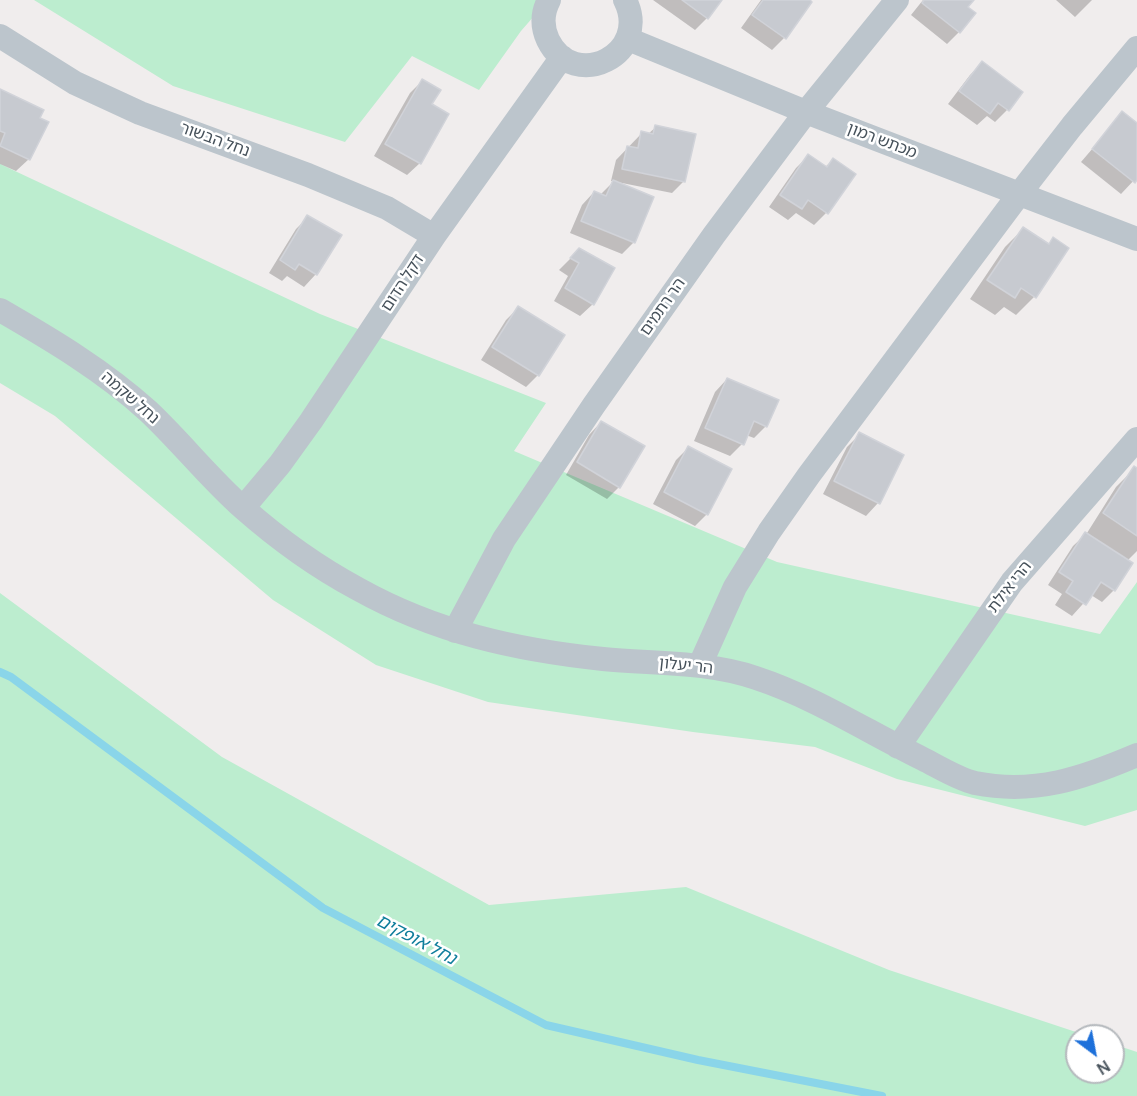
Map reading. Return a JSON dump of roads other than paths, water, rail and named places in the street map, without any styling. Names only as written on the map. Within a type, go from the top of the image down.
[{"type":"street","points":[[542,2],[545,34],[551,47],[562,57],[579,64],[599,64],[611,59],[628,39],[631,25],[630,10],[625,0]]},
{"type":"street","name":"הר רתמים","points":[[455,631],[504,539],[594,405],[714,235],[806,112],[897,0]]},
{"type":"street","name":"נחל הבשור","points":[[0,36],[75,83],[140,113],[308,175],[387,208],[434,236]]},
{"type":"street","name":"מכתש רמון","points":[[628,39],[806,112],[1137,239]]},
{"type":"street","points":[[700,665],[735,587],[769,532],[809,475],[1020,193],[1137,48]]},
{"type":"street","name":"דקל הדום","points":[[243,507],[280,464],[311,421],[434,236],[562,57]]},
{"type":"street","name":"נחל שקמה","points":[[0,310],[100,372],[149,412],[243,507]]},
{"type":"street","name":"הרי אילת","points":[[898,747],[1012,582],[1137,439]]},
{"type":"street","name":"הר יעלון","points":[[243,507],[304,556],[357,589],[405,613],[455,631],[518,648],[603,659],[700,665],[754,677],[799,695],[972,783],[1023,788],[1064,782],[1137,755]]},
{"type":"waterway","name":"נחל אופקים","points":[[0,672],[11,677],[323,908],[546,1025],[698,1060],[882,1096]]}]
